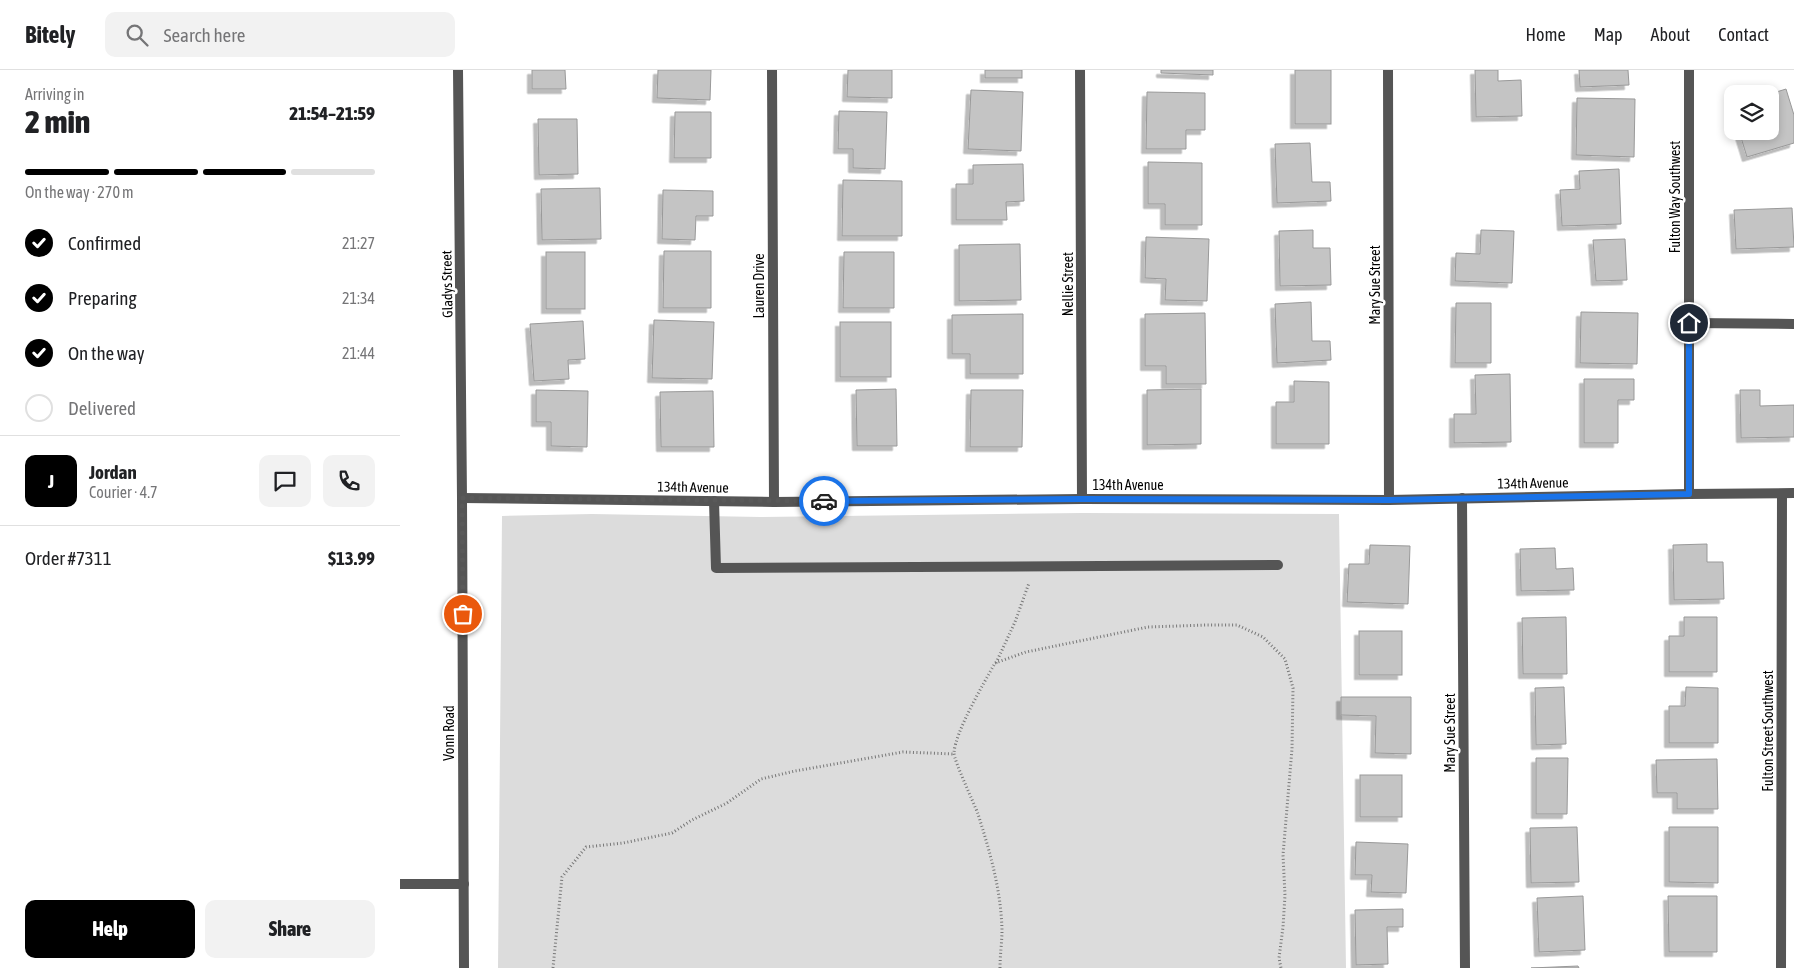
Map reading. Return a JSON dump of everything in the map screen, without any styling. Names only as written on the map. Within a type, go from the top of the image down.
[{"type":"street","name":"Gladys Street","points":[[458,70],[462,498]]},
{"type":"street","name":"Lauren Drive","points":[[772,70],[774,502]]},
{"type":"street","name":"Nellie Street","points":[[1080,70],[1082,499]]},
{"type":"street","name":"Mary Sue Street","points":[[1388,70],[1389,500]]},
{"type":"street","name":"Fulton Way Southwest","points":[[1689,70],[1689,494]]},
{"type":"street","points":[[1689,323],[1794,324]]},
{"type":"street","name":"134th Avenue","points":[[462,498],[774,502],[1082,499],[1389,500],[1794,493]]},
{"type":"street","name":"Fulton Street Southwest","points":[[1781,968],[1782,494]]},
{"type":"street","name":"Vonn Road","points":[[462,498],[464,968]]},
{"type":"street","name":"Mary Sue Street","points":[[1462,498],[1465,968]]},
{"type":"street","points":[[714,501],[716,568],[1278,565]]},
{"type":"street","points":[[400,884],[464,884]]},
{"type":"path","points":[[1000,968],[1002,930],[997,883],[989,849],[954,754],[960,733],[1015,622],[1035,566]]},
{"type":"path","points":[[996,663],[1026,652],[1148,627],[1207,625],[1237,625],[1263,637],[1285,659],[1293,688],[1292,749],[1283,856],[1285,895],[1279,958],[1281,968]]},
{"type":"path","points":[[553,968],[562,877],[586,847],[623,843],[672,833],[692,820],[727,803],[761,779],[795,771],[903,752],[954,754]]},
{"type":"shaded area","points":[[1082,513],[1339,514],[1346,968],[498,968],[502,516],[592,514],[761,517]]},
{"type":"building","points":[[532,70],[565,70],[566,89],[532,89]]},
{"type":"building","points":[[658,70],[711,70],[710,100],[657,98]]},
{"type":"building","points":[[848,70],[892,70],[892,98],[847,97]]},
{"type":"building","points":[[985,70],[1022,70],[1022,78],[985,78]]},
{"type":"building","points":[[1161,70],[1213,70],[1213,75],[1161,73]]},
{"type":"building","points":[[1295,70],[1331,70],[1331,124],[1295,124]]},
{"type":"building","points":[[1475,70],[1498,70],[1498,81],[1521,80],[1522,116],[1476,117]]},
{"type":"building","points":[[1579,70],[1628,70],[1629,85],[1580,87]]},
{"type":"building","points":[[1786,89],[1794,115],[1794,143],[1747,157],[1742,140],[1779,140],[1779,91]]},
{"type":"building","points":[[971,90],[1023,92],[1021,151],[968,149]]},
{"type":"building","points":[[1147,92],[1205,93],[1205,130],[1186,130],[1186,149],[1146,149]]},
{"type":"building","points":[[1577,98],[1635,99],[1634,157],[1576,155]]},
{"type":"building","points":[[839,111],[887,112],[885,169],[853,168],[853,149],[838,149]]},
{"type":"building","points":[[675,112],[711,112],[711,158],[674,158]]},
{"type":"building","points":[[538,119],[577,119],[578,174],[539,175]]},
{"type":"building","points":[[1310,143],[1312,182],[1330,182],[1331,201],[1277,203],[1275,144]]},
{"type":"building","points":[[1148,162],[1202,163],[1202,225],[1165,225],[1165,204],[1148,204]]},
{"type":"building","points":[[1023,164],[1024,201],[1006,202],[1007,220],[956,220],[956,184],[973,184],[973,165]]},
{"type":"building","points":[[1619,169],[1621,224],[1562,226],[1560,190],[1580,189],[1579,171]]},
{"type":"building","points":[[843,180],[902,181],[902,236],[842,236]]},
{"type":"building","points":[[600,188],[601,239],[542,240],[541,189]]},
{"type":"building","points":[[663,190],[713,191],[713,216],[696,216],[695,240],[662,239]]},
{"type":"building","points":[[1792,208],[1794,247],[1736,249],[1734,210]]},
{"type":"building","points":[[1313,230],[1313,248],[1330,248],[1331,285],[1280,286],[1279,231]]},
{"type":"building","points":[[1481,230],[1514,231],[1512,283],[1455,281],[1456,253],[1480,254]]},
{"type":"building","points":[[1146,237],[1209,239],[1207,301],[1165,300],[1166,279],[1145,278]]},
{"type":"building","points":[[1625,239],[1627,280],[1596,281],[1593,240]]},
{"type":"building","points":[[1020,244],[1021,300],[959,301],[959,245]]},
{"type":"building","points":[[664,251],[711,251],[711,308],[663,308]]},
{"type":"building","points":[[546,252],[585,252],[585,309],[546,309]]},
{"type":"building","points":[[844,252],[894,252],[894,308],[843,308]]},
{"type":"building","points":[[1311,302],[1312,341],[1330,341],[1331,360],[1277,363],[1275,304]]},
{"type":"building","points":[[1456,303],[1491,303],[1491,363],[1455,363]]},
{"type":"building","points":[[1581,312],[1638,313],[1637,364],[1580,363]]},
{"type":"building","points":[[1205,313],[1206,384],[1166,384],[1166,366],[1145,366],[1145,314]]},
{"type":"building","points":[[1023,314],[1023,374],[970,374],[970,354],[952,354],[952,315]]},
{"type":"building","points":[[654,320],[714,322],[712,379],[652,378]]},
{"type":"building","points":[[583,321],[585,359],[568,360],[569,379],[534,381],[530,324]]},
{"type":"building","points":[[840,322],[891,322],[891,377],[840,377]]},
{"type":"building","points":[[1510,374],[1511,442],[1454,443],[1454,414],[1476,414],[1475,375]]},
{"type":"building","points":[[1584,379],[1634,379],[1634,400],[1618,400],[1618,443],[1584,443]]},
{"type":"building","points":[[1294,381],[1329,382],[1329,444],[1276,444],[1276,402],[1294,402]]},
{"type":"building","points":[[896,389],[897,446],[857,446],[856,390]]},
{"type":"building","points":[[1201,389],[1201,444],[1147,445],[1147,390]]},
{"type":"building","points":[[536,390],[588,391],[587,447],[551,446],[551,422],[536,422]]},
{"type":"building","points":[[971,390],[1023,390],[1022,447],[970,447]]},
{"type":"building","points":[[1740,390],[1760,390],[1760,406],[1794,405],[1794,437],[1741,438]]},
{"type":"building","points":[[713,391],[714,447],[661,447],[660,392]]},
{"type":"building","points":[[1707,544],[1707,562],[1723,562],[1724,599],[1674,600],[1673,545]]},
{"type":"building","points":[[1370,545],[1410,546],[1408,604],[1347,602],[1349,564],[1369,564]]},
{"type":"building","points":[[1555,548],[1556,569],[1573,568],[1574,590],[1521,591],[1520,549]]},
{"type":"building","points":[[1566,617],[1567,674],[1523,674],[1522,618]]},
{"type":"building","points":[[1684,617],[1717,617],[1717,672],[1669,672],[1669,636],[1684,636]]},
{"type":"building","points":[[1359,631],[1402,631],[1402,675],[1359,675]]},
{"type":"building","points":[[1564,687],[1566,744],[1536,745],[1535,688]]},
{"type":"building","points":[[1686,687],[1718,688],[1718,743],[1669,743],[1669,706],[1685,706]]},
{"type":"building","points":[[1341,697],[1411,697],[1411,754],[1375,753],[1376,716],[1341,715]]},
{"type":"building","points":[[1536,758],[1568,758],[1567,814],[1536,814]]},
{"type":"building","points":[[1717,759],[1718,809],[1677,809],[1677,793],[1657,793],[1656,760]]},
{"type":"building","points":[[1360,775],[1402,775],[1402,817],[1360,817]]},
{"type":"building","points":[[1577,827],[1579,882],[1531,883],[1530,828]]},
{"type":"building","points":[[1669,827],[1718,827],[1718,883],[1669,882]]},
{"type":"building","points":[[1356,842],[1408,844],[1406,893],[1371,892],[1372,875],[1355,875]]},
{"type":"building","points":[[1583,896],[1585,950],[1539,952],[1537,898]]},
{"type":"building","points":[[1668,896],[1717,896],[1717,952],[1669,952]]},
{"type":"building","points":[[1403,909],[1403,927],[1387,927],[1388,964],[1356,965],[1355,910]]},
{"type":"building","points":[[1578,966],[1579,968],[1531,968]]},
{"type":"way so far","points":[[463,614],[462,498],[824,501]]},
{"type":"route","points":[[824,501],[1082,499],[1389,500],[1689,494],[1689,323]]}]
